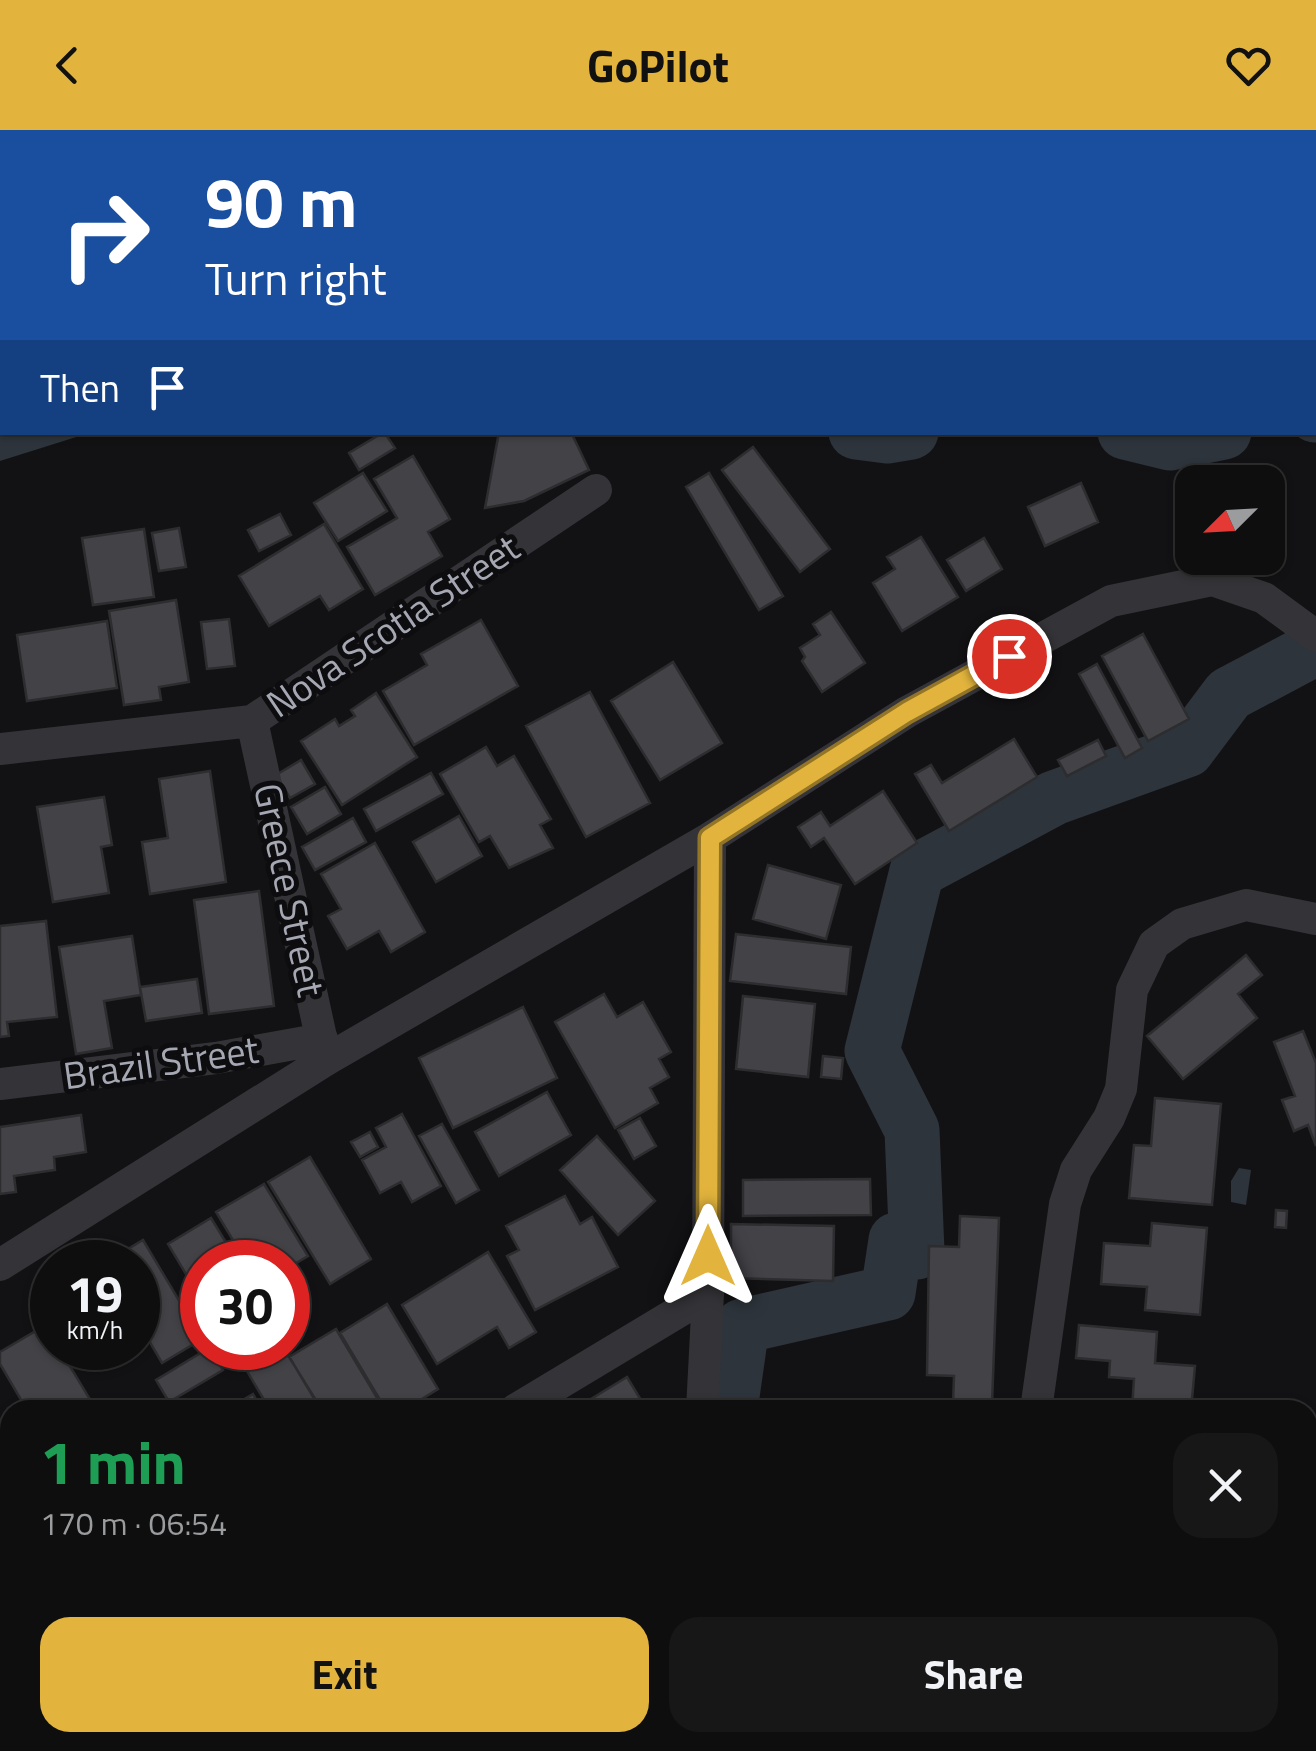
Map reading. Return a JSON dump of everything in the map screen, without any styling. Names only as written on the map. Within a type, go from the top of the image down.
[{"type":"street","name":"Nova Scotia Street","points":[[0,749],[252,721],[596,490]]},
{"type":"street","points":[[0,1265],[324,1049],[710,838],[907,712],[1111,601],[1212,580],[1264,598],[1316,636]]},
{"type":"street","name":"Greece Street","points":[[252,721],[324,1049]]},
{"type":"street","points":[[703,1400],[708,1294],[710,838]]},
{"type":"street","points":[[1037,1400],[1066,1204],[1076,1170],[1109,1118],[1121,1089],[1132,990],[1154,944],[1182,924],[1246,906],[1316,919]]},
{"type":"street","name":"Brazil Street","points":[[0,1084],[324,1049]]},
{"type":"street","points":[[532,1400],[708,1294]]},
{"type":"shaded area","points":[[0,435],[83,435],[0,461]]},
{"type":"shaded area","points":[[1239,1168],[1251,1170],[1246,1205],[1231,1202],[1231,1181]]},
{"type":"building","points":[[379,435],[386,435],[395,448],[359,470],[349,453]]},
{"type":"building","points":[[498,435],[572,435],[589,470],[524,501],[485,508]]},
{"type":"building","points":[[753,447],[830,549],[800,572],[722,470]]},
{"type":"building","points":[[413,456],[450,519],[428,532],[442,556],[375,595],[347,547],[397,518],[374,479]]},
{"type":"building","points":[[363,473],[387,511],[338,541],[314,503]]},
{"type":"building","points":[[709,473],[783,596],[759,610],[686,487]]},
{"type":"building","points":[[1081,483],[1098,522],[1045,546],[1028,507]]},
{"type":"building","points":[[280,514],[291,535],[259,551],[248,530]]},
{"type":"building","points":[[324,524],[363,589],[329,610],[320,596],[269,626],[239,576]]},
{"type":"building","points":[[179,528],[186,567],[159,571],[152,533]]},
{"type":"building","points":[[144,529],[154,597],[93,605],[82,538]]},
{"type":"building","points":[[921,537],[958,597],[902,631],[873,583],[895,569],[887,557]]},
{"type":"building","points":[[984,538],[1002,569],[966,591],[947,560]]},
{"type":"building","points":[[176,600],[189,682],[159,687],[161,700],[124,705],[109,611]]},
{"type":"building","points":[[831,612],[865,663],[822,692],[802,661],[805,657],[800,648],[820,635],[813,624]]},
{"type":"building","points":[[229,619],[235,666],[207,669],[201,622]]},
{"type":"building","points":[[481,620],[518,686],[414,745],[383,691],[427,665],[421,654]]},
{"type":"building","points":[[107,621],[117,688],[27,701],[17,635]]},
{"type":"building","points":[[1143,634],[1189,719],[1148,741],[1102,656]]},
{"type":"building","points":[[673,662],[722,743],[660,780],[611,701]]},
{"type":"building","points":[[1097,664],[1142,748],[1125,758],[1079,674]]},
{"type":"building","points":[[590,692],[650,803],[586,837],[526,726]]},
{"type":"building","points":[[376,693],[417,757],[342,805],[301,741],[335,719],[339,726],[355,716],[351,710]]},
{"type":"building","points":[[1014,739],[1037,777],[949,831],[915,774],[931,765],[942,783]]},
{"type":"building","points":[[1098,740],[1106,756],[1067,776],[1058,760]]},
{"type":"building","points":[[486,747],[497,766],[514,756],[551,819],[540,825],[553,848],[509,868],[490,836],[479,842],[440,774]]},
{"type":"building","points":[[301,760],[315,784],[290,798],[276,775]]},
{"type":"building","points":[[210,771],[226,882],[150,894],[142,842],[168,838],[159,779]]},
{"type":"building","points":[[431,773],[443,794],[376,831],[364,809]]},
{"type":"building","points":[[325,787],[341,814],[307,834],[291,807]]},
{"type":"building","points":[[883,791],[917,843],[855,884],[824,838],[811,847],[798,827],[821,812],[830,826]]},
{"type":"building","points":[[104,797],[112,845],[101,847],[109,893],[53,902],[37,807]]},
{"type":"building","points":[[459,816],[482,856],[436,882],[413,842]]},
{"type":"building","points":[[353,818],[366,842],[315,870],[302,847]]},
{"type":"building","points":[[375,843],[425,932],[391,952],[379,931],[347,949],[328,916],[341,909],[321,874]]},
{"type":"building","points":[[768,865],[841,885],[826,939],[753,919]]},
{"type":"building","points":[[259,891],[274,1006],[209,1014],[194,900]]},
{"type":"building","points":[[46,921],[57,1017],[7,1022],[9,1036],[0,1037],[0,926]]},
{"type":"building","points":[[736,934],[851,947],[846,994],[730,981]]},
{"type":"building","points":[[132,936],[141,995],[104,1001],[112,1048],[76,1054],[59,947]]},
{"type":"building","points":[[1246,955],[1262,975],[1238,994],[1257,1018],[1183,1079],[1147,1036]]},
{"type":"building","points":[[197,979],[202,1013],[146,1021],[140,987]]},
{"type":"building","points":[[604,994],[617,1017],[643,1002],[671,1052],[659,1059],[669,1077],[650,1088],[658,1103],[615,1128],[555,1022]]},
{"type":"building","points":[[743,996],[815,1004],[808,1077],[736,1069]]},
{"type":"building","points":[[523,1007],[557,1078],[453,1128],[419,1058]]},
{"type":"building","points":[[1303,1031],[1316,1063],[1316,1146],[1308,1125],[1294,1131],[1282,1100],[1295,1096],[1274,1042]]},
{"type":"building","points":[[823,1056],[843,1058],[841,1079],[821,1077]]},
{"type":"building","points":[[547,1092],[571,1135],[499,1176],[475,1132]]},
{"type":"building","points":[[1155,1098],[1221,1104],[1212,1205],[1129,1198],[1134,1145],[1151,1146]]},
{"type":"building","points":[[402,1114],[441,1186],[412,1202],[401,1182],[380,1193],[362,1160],[386,1147],[376,1128]]},
{"type":"building","points":[[81,1115],[86,1152],[54,1157],[55,1170],[14,1176],[16,1192],[0,1194],[0,1127]]},
{"type":"building","points":[[640,1118],[656,1146],[634,1159],[618,1130]]},
{"type":"building","points":[[442,1124],[479,1190],[456,1203],[419,1136]]},
{"type":"building","points":[[370,1132],[378,1147],[360,1157],[351,1142]]},
{"type":"building","points":[[597,1136],[655,1201],[618,1235],[560,1170]]},
{"type":"building","points":[[310,1157],[371,1259],[330,1284],[310,1251],[310,1240],[303,1240],[268,1182]]},
{"type":"building","points":[[870,1179],[871,1215],[743,1216],[743,1180]]},
{"type":"building","points":[[264,1184],[298,1240],[233,1240],[216,1212]]},
{"type":"building","points":[[565,1196],[580,1224],[592,1217],[618,1267],[535,1310],[507,1256],[519,1250],[506,1226]]},
{"type":"building","points":[[1276,1210],[1287,1211],[1286,1228],[1275,1227]]},
{"type":"building","points":[[960,1216],[999,1218],[992,1400],[953,1400],[954,1376],[927,1375],[929,1246],[959,1247]]},
{"type":"building","points":[[211,1218],[224,1240],[180,1240],[180,1264],[168,1244]]},
{"type":"building","points":[[1152,1223],[1207,1228],[1200,1315],[1145,1310],[1147,1287],[1101,1284],[1104,1243],[1150,1246]]},
{"type":"building","points":[[731,1224],[834,1226],[833,1281],[731,1278]]},
{"type":"building","points":[[488,1252],[536,1332],[509,1348],[497,1327],[437,1364],[402,1305]]},
{"type":"building","points":[[160,1269],[180,1302],[180,1352],[162,1363]]},
{"type":"building","points":[[387,1304],[438,1389],[420,1400],[380,1400],[340,1333]]},
{"type":"building","points":[[1079,1325],[1157,1332],[1155,1363],[1195,1366],[1192,1400],[1133,1400],[1134,1379],[1109,1377],[1110,1361],[1076,1358]]},
{"type":"building","points":[[336,1329],[378,1400],[316,1400],[297,1370],[310,1370],[310,1344]]},
{"type":"building","points":[[30,1334],[30,1370],[72,1370],[90,1400],[21,1400],[0,1364],[0,1352]]},
{"type":"building","points":[[180,1366],[180,1370],[223,1370],[172,1400],[168,1400],[156,1380]]},
{"type":"building","points":[[246,1370],[297,1370],[315,1400],[264,1400]]},
{"type":"building","points":[[627,1377],[641,1400],[589,1400]]},
{"type":"waterway","points":[[879,435],[893,435]]},
{"type":"waterway","points":[[1137,435],[1170,443],[1209,435]]},
{"type":"waterway","points":[[731,1400],[742,1326],[888,1293],[896,1240],[917,1252],[912,1130],[872,1051],[917,871],[1054,798],[1187,750],[1229,694],[1316,648]]},
{"type":"route","points":[[708,1256],[710,838],[907,712],[1009,656]]}]
